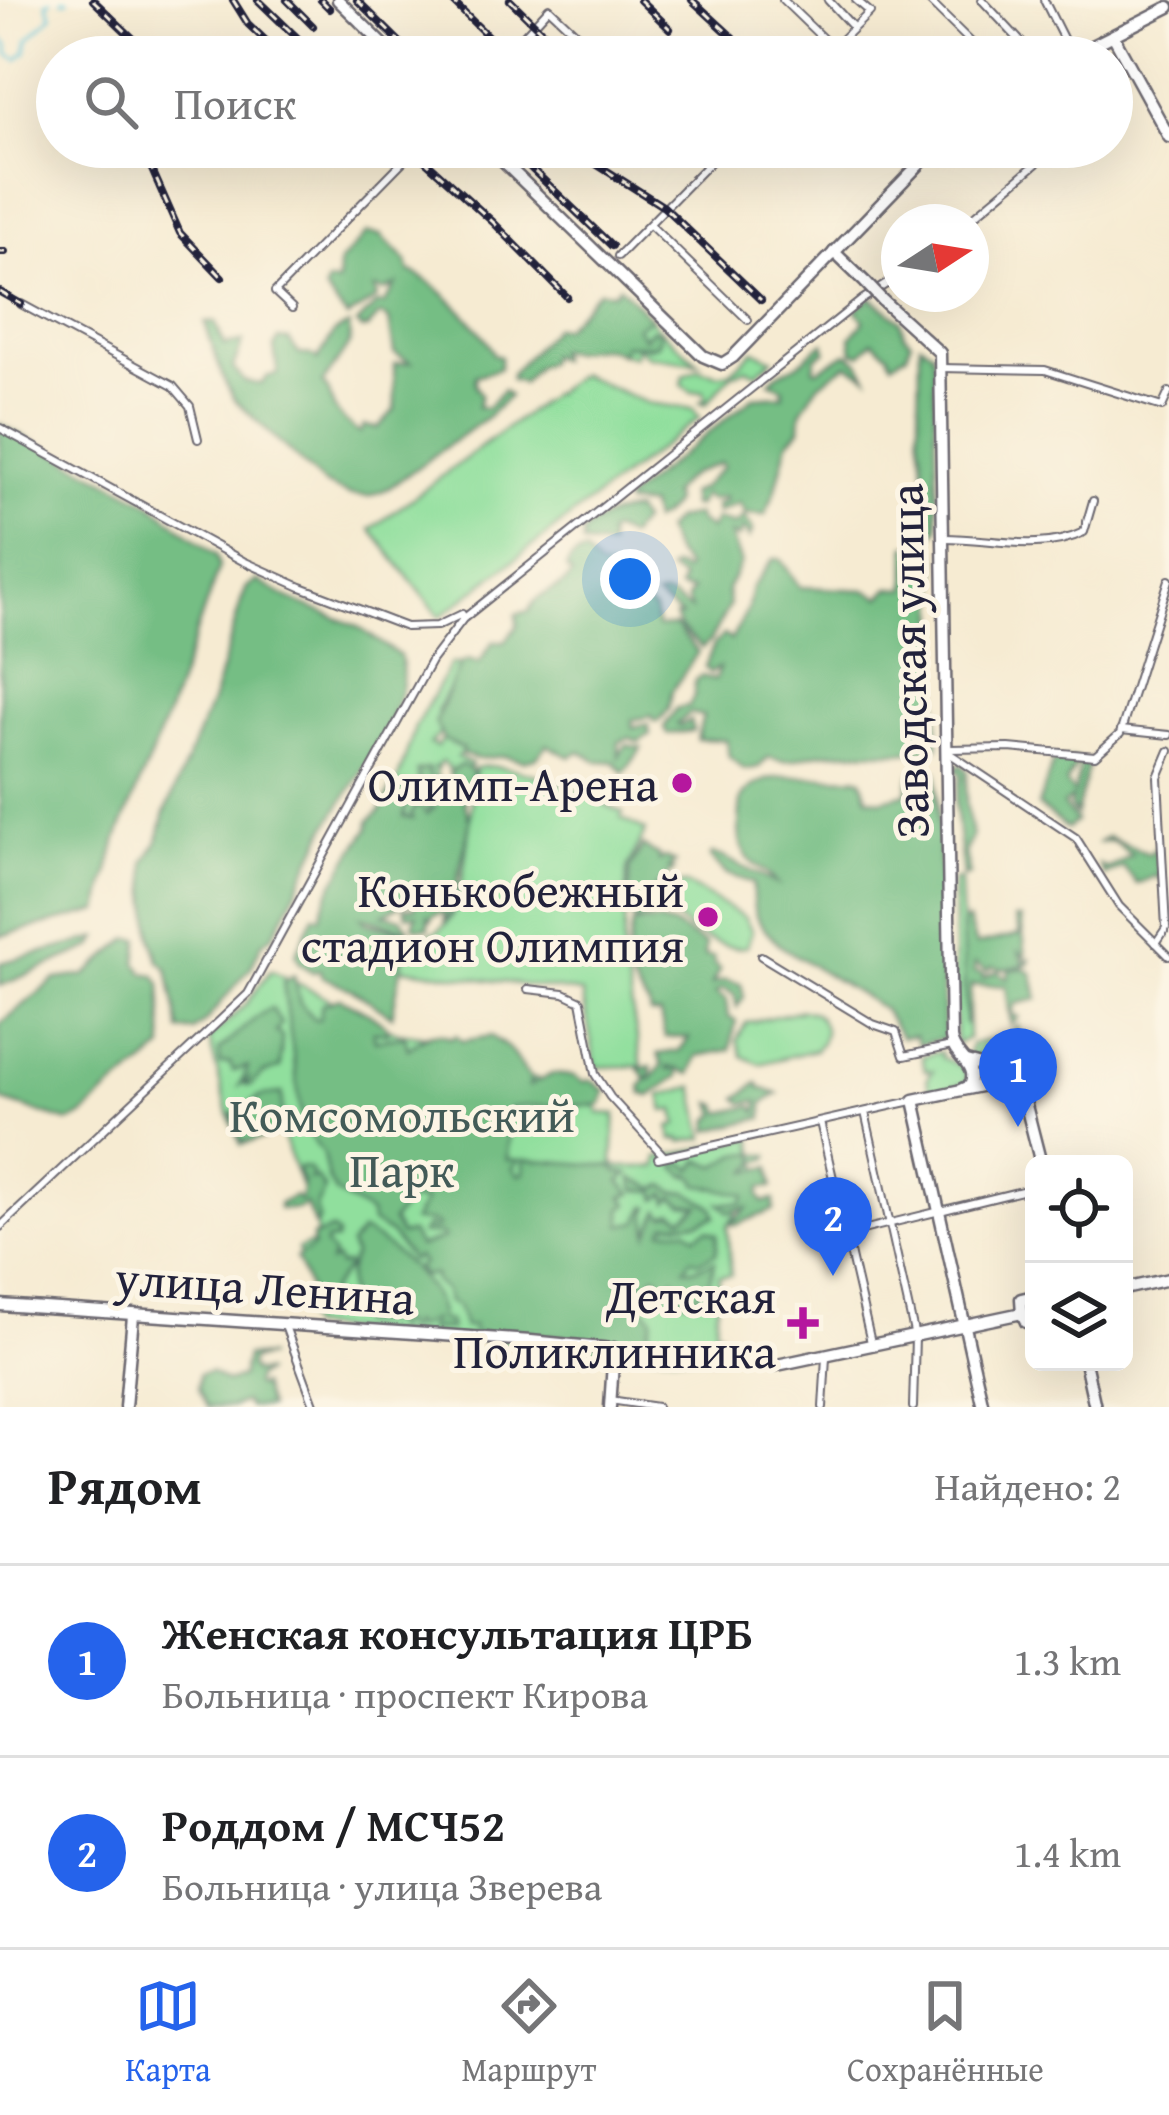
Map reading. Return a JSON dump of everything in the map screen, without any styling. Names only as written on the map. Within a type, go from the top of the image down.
[{"type":"main road","points":[[338,0],[375,36]]},
{"type":"main road","points":[[1116,36],[1169,8]]},
{"type":"main road","points":[[1133,71],[1168,134]]},
{"type":"main road","points":[[510,168],[714,363],[733,357],[916,168]]},
{"type":"main road","points":[[834,252],[940,353],[940,368]]},
{"type":"main road","name":"Заводская улица","points":[[940,368],[952,1046]]},
{"type":"main road","points":[[952,1046],[966,1062],[972,1079],[962,1090]]},
{"type":"main road","points":[[966,1062],[1019,1078]]},
{"type":"main road","points":[[983,1407],[914,1100],[1019,1078]]},
{"type":"main road","points":[[1019,1078],[1039,1155]]},
{"type":"main road","points":[[1133,1286],[1169,1279]]},
{"type":"main road","points":[[1025,1298],[1021,1299],[1025,1320]]},
{"type":"main road","name":"улица Ленина","points":[[0,1305],[614,1348],[777,1365],[1022,1312]]},
{"type":"main road","points":[[128,1407],[136,1316]]},
{"type":"main road","points":[[610,1404],[614,1348]]},
{"type":"main road","points":[[1087,1371],[1095,1407]]},
{"type":"street","points":[[542,0],[579,36]]},
{"type":"street","points":[[829,0],[853,27]]},
{"type":"street","points":[[844,36],[870,12],[856,0]]},
{"type":"street","points":[[928,0],[965,36]]},
{"type":"street","points":[[982,0],[1015,36]]},
{"type":"street","points":[[1044,0],[1061,36]]},
{"type":"street","points":[[787,1],[821,36]]},
{"type":"street","points":[[523,36],[549,8]]},
{"type":"street","points":[[292,308],[275,292],[396,168]]},
{"type":"street","points":[[618,256],[704,168]]},
{"type":"street","points":[[988,204],[1031,168]]},
{"type":"street","points":[[650,225],[748,320]]},
{"type":"street","points":[[0,1227],[248,994],[431,661],[457,625],[881,287]]},
{"type":"street","points":[[21,304],[172,386],[190,406],[199,439]]},
{"type":"street","points":[[0,428],[258,569],[396,624],[422,628],[458,618],[778,364]]},
{"type":"street","points":[[940,368],[1045,370],[1162,407],[1169,392]]},
{"type":"street","points":[[726,406],[758,384]]},
{"type":"street","points":[[942,538],[1027,543],[1070,539],[1084,532],[1093,501]]},
{"type":"street","points":[[946,751],[1009,748],[1095,756],[1121,730],[1169,580]]},
{"type":"street","points":[[1121,730],[1169,735]]},
{"type":"street","points":[[946,751],[1076,838],[1110,894],[1169,956]]},
{"type":"street","points":[[1158,942],[1166,928],[1167,888],[1158,777],[1169,751]]},
{"type":"street","points":[[1158,942],[1169,942]]},
{"type":"street","points":[[760,956],[873,1024],[896,1032],[904,1056],[952,1046]]},
{"type":"street","points":[[527,989],[563,993],[580,1001],[595,1074],[662,1157],[914,1100]]},
{"type":"street","points":[[866,1112],[915,1337],[913,1407]]},
{"type":"street","points":[[820,1122],[872,1346]]},
{"type":"street","points":[[846,1234],[1025,1190]]},
{"type":"street","points":[[285,1326],[315,1407]]},
{"type":"street","points":[[824,1407],[826,1357]]},
{"type":"street","points":[[610,1404],[657,1407]]},
{"type":"green space","points":[[367,233],[381,235],[406,261],[410,272],[457,307],[500,357],[500,368],[475,376],[481,394],[478,407],[487,408],[503,390],[509,396],[389,488],[370,496],[349,495],[324,484],[234,399],[205,323],[215,322],[224,345],[243,342],[233,368],[245,382],[261,384],[278,374],[274,347],[279,339],[289,340],[299,354],[317,360],[335,332],[349,325],[350,343],[323,383],[334,408],[353,429],[360,433],[364,426],[378,428],[395,409],[394,364],[411,362],[394,353],[389,320],[380,315],[368,328],[357,324],[376,304],[384,304],[396,285],[384,291],[374,289],[377,298],[347,318],[325,291],[327,283],[338,283],[339,263]]},
{"type":"green space","points":[[619,286],[651,318],[637,327],[644,338],[652,329],[661,332],[657,345],[623,345],[621,354],[603,348],[557,350],[558,360],[549,355],[522,383],[511,379],[554,327],[563,328],[598,291],[614,292]]},
{"type":"green space","points":[[871,297],[881,305],[881,312],[900,320],[911,341],[907,353],[892,363],[873,341],[861,354],[853,352],[851,337],[864,321],[856,309]]},
{"type":"green space","points":[[651,318],[699,363],[648,356],[637,348],[634,356],[620,353],[623,345],[659,343],[660,332],[648,331],[646,339],[636,327]]},
{"type":"green space","points":[[824,343],[826,351],[816,357],[814,369],[847,353],[867,376],[847,364],[818,385],[801,412],[800,429],[788,442],[765,515],[745,514],[739,503],[716,513],[715,505],[725,497],[709,500],[703,495],[697,506],[691,506],[690,493],[723,467],[721,463],[682,481],[671,494],[672,505],[655,520],[649,506],[625,504],[753,397],[783,395],[783,388],[770,382]]},
{"type":"green space","points":[[920,343],[932,351],[934,359],[938,529],[931,537],[925,527],[926,483],[919,431]]},
{"type":"green space","points":[[754,350],[773,359],[757,373],[746,368],[731,375],[706,404],[700,402],[706,398],[704,391],[691,392],[682,384],[684,375],[698,369],[730,372]]},
{"type":"green space","points":[[579,374],[647,403],[693,409],[699,418],[440,617],[371,529]]},
{"type":"green space","points":[[0,424],[150,503],[216,555],[219,567],[117,839],[99,911],[0,936]]},
{"type":"green space","points":[[634,511],[641,522],[629,537],[613,531],[608,534],[609,547],[583,545],[583,533],[595,524]]},
{"type":"green space","points":[[696,515],[710,529],[716,519],[735,525],[744,516],[753,530],[749,538],[743,528],[739,538],[730,534],[741,563],[727,589],[729,606],[702,648],[680,628],[675,617],[681,616],[656,597],[670,597],[691,610],[687,599],[692,591],[679,589],[682,579],[669,571],[673,567],[685,571],[686,567],[665,530],[676,519]]},
{"type":"green space","points":[[907,546],[934,547],[937,556],[938,747],[829,752],[786,761],[769,757],[759,767],[745,770],[729,757],[726,740],[697,739],[703,716],[690,713],[677,724],[691,720],[693,731],[667,734],[664,727],[677,708],[689,706],[695,680],[701,676],[715,680],[719,668],[710,673],[705,667],[714,644],[724,635],[731,640],[748,609],[752,587],[773,559],[780,559],[800,587],[865,590],[881,597],[889,588],[907,589]]},
{"type":"green space","points":[[585,553],[598,567],[621,572],[627,589],[654,610],[657,627],[675,626],[698,652],[672,691],[669,709],[659,721],[652,716],[632,720],[633,728],[648,724],[650,734],[638,742],[630,738],[619,742],[619,756],[626,745],[642,748],[624,773],[614,762],[597,761],[580,751],[570,757],[547,745],[536,758],[523,761],[461,754],[463,749],[443,739],[435,722],[460,664],[479,663],[493,642],[505,642],[517,626],[517,614],[529,611],[538,599],[568,581],[572,575],[566,569],[569,563]]},
{"type":"green space","points":[[258,581],[293,601],[355,625],[400,656],[403,677],[377,747],[324,833],[273,935],[262,943],[251,967],[205,1022],[194,1031],[180,1031],[168,969],[159,961],[152,937],[145,862],[158,841],[214,695],[242,599],[247,587]]},
{"type":"green space","points":[[451,664],[460,664],[460,668],[437,710],[441,733],[430,744],[437,747],[443,739],[464,750],[457,757],[471,764],[466,770],[452,771],[442,762],[434,768],[442,783],[419,781],[425,790],[430,789],[426,803],[436,806],[427,815],[414,805],[412,820],[402,814],[398,797],[402,786],[389,793],[396,786],[415,727]]},
{"type":"green space","points":[[1078,761],[1066,783],[1074,793],[1081,763],[1088,761],[1088,766],[1076,815],[1070,807],[1072,798],[1063,805],[1076,821],[1067,829],[1038,806],[1053,762]]},
{"type":"green space","points":[[961,764],[967,771],[972,837],[965,851],[969,875],[963,877],[955,804],[961,775],[955,768]]},
{"type":"green space","points":[[461,765],[472,770],[470,796],[464,799],[470,822],[450,915],[445,921],[444,912],[433,915],[431,920],[428,917],[429,928],[416,928],[417,915],[407,915],[404,908],[415,908],[416,901],[384,914],[401,918],[409,928],[361,917],[367,923],[406,932],[404,950],[398,952],[402,964],[392,1016],[321,976],[320,970],[313,972],[296,954],[314,915],[320,917],[369,821],[389,793],[403,785],[399,797],[407,805],[404,817],[413,819],[411,813],[418,804],[427,814],[434,808],[426,803],[436,793],[425,790],[420,799],[414,791],[417,771],[428,769],[431,779],[455,792],[449,772]]},
{"type":"green space","points":[[487,766],[557,782],[623,813],[621,818],[646,831],[627,869],[623,957],[642,1066],[596,1067],[582,993],[401,968],[408,938],[425,936],[450,919],[460,890],[475,768]]},
{"type":"green space","points":[[937,772],[944,1038],[918,1045],[915,1036],[901,1037],[882,1008],[779,945],[757,919],[753,883],[726,874],[710,857],[721,856],[777,884],[748,859],[739,835],[741,800],[763,781],[793,776],[855,777],[862,779],[868,797],[881,800],[907,793],[911,773]]},
{"type":"green space","points":[[1107,837],[1149,854],[1155,848],[1161,880],[1156,876],[1137,884],[1123,867],[1104,876],[1100,865],[1108,869],[1132,855],[1112,841],[1100,842]]},
{"type":"green space","points":[[643,846],[659,856],[659,861],[666,858],[675,863],[655,888],[659,888],[660,904],[651,905],[654,917],[636,921],[627,914],[627,904],[634,905],[628,899],[630,868]]},
{"type":"green space","points":[[960,880],[962,937],[970,942],[971,987],[967,988],[968,1038],[956,1044],[953,881]]},
{"type":"green space","name":"Конькобежный стадион Олимпия","points":[[686,884],[744,917],[752,931],[747,946],[723,945],[679,921],[668,897],[674,885]]},
{"type":"green space","points":[[1015,919],[1021,919],[1026,957],[1019,952],[1023,962],[1030,959],[1029,964],[988,971],[975,964],[974,972],[983,973],[983,978],[998,971],[1008,979],[1009,970],[1024,968],[1033,974],[1038,999],[1015,1004],[1012,1015],[1019,1017],[1011,1025],[1006,986],[971,985],[965,1023],[962,922],[968,921],[976,945],[1020,935]]},
{"type":"green space","points":[[658,922],[705,945],[704,956],[714,957],[720,969],[712,984],[725,980],[741,984],[744,997],[737,1007],[734,994],[722,989],[716,993],[726,1000],[728,1017],[736,1021],[730,1050],[697,1056],[691,1074],[677,1070],[679,1076],[650,1096],[643,1094],[641,1086],[647,1079],[639,1069],[651,1066],[648,1079],[652,1079],[662,1065],[658,1054],[679,1051],[689,1038],[665,1037],[660,1015],[650,1014],[630,976],[632,924]]},
{"type":"green space","points":[[98,938],[93,947],[0,986],[0,963]]},
{"type":"green space","points":[[130,938],[140,939],[137,962],[144,973],[155,975],[161,984],[164,1049],[69,1122],[0,1100],[0,1024],[56,979],[86,975]]},
{"type":"green space","name":"Комсомольский Парк","points":[[271,970],[397,1032],[497,1046],[526,1077],[567,1086],[566,1113],[569,1105],[598,1106],[599,1113],[616,1114],[613,1162],[618,1167],[657,1167],[658,1158],[752,1137],[756,1155],[769,1158],[758,1162],[761,1176],[727,1226],[731,1275],[719,1276],[715,1330],[721,1332],[715,1358],[308,1327],[303,1314],[316,1309],[298,1249],[314,1243],[317,1222],[310,1200],[306,1201],[281,1132],[241,1145],[209,1039],[246,1004]]},
{"type":"green space","name":"Комсомольский Парк","points":[[294,975],[300,1003],[314,1019],[319,1019],[322,1004],[340,998],[370,1014],[388,1033],[373,1032],[375,1040],[405,1036],[408,1049],[433,1034],[456,1035],[462,1041],[491,1036],[508,1048],[531,1079],[529,1086],[552,1074],[591,1080],[606,1091],[601,1105],[510,1108],[507,1159],[519,1160],[513,1168],[519,1175],[524,1173],[524,1159],[612,1166],[629,1174],[620,1181],[632,1194],[623,1197],[629,1204],[622,1208],[622,1225],[638,1222],[650,1207],[649,1233],[660,1210],[683,1218],[699,1206],[674,1197],[668,1202],[666,1194],[657,1200],[656,1191],[635,1190],[632,1179],[688,1192],[713,1207],[716,1216],[666,1224],[663,1230],[687,1229],[695,1236],[707,1229],[717,1234],[716,1253],[700,1261],[691,1259],[685,1268],[715,1261],[707,1286],[686,1301],[674,1279],[663,1296],[658,1276],[654,1275],[653,1283],[641,1282],[645,1307],[653,1318],[652,1336],[603,1344],[559,1337],[472,1334],[473,1326],[464,1327],[457,1306],[448,1302],[435,1275],[423,1276],[416,1267],[422,1264],[417,1257],[412,1261],[390,1234],[371,1222],[370,1214],[336,1193],[328,1179],[323,1154],[303,1126],[283,982]],"holes":[[[410,1200],[424,1202],[413,1221],[432,1222],[438,1226],[427,1226],[421,1234],[444,1238],[419,1247],[411,1233],[400,1235],[392,1221]]]},
{"type":"green space","points":[[272,1008],[281,1024],[276,1032],[282,1036],[280,1068],[262,1074],[250,1086],[248,1079],[240,1085],[248,1067],[233,1071],[230,1063],[220,1064],[219,1050]]},
{"type":"green space","points":[[802,1010],[815,1013],[823,1027],[822,1041],[815,1050],[760,1064],[742,1056],[737,1040],[746,1023]]},
{"type":"green space","points":[[1018,1026],[1028,1074],[968,1057],[971,1044],[1009,1036]]},
{"type":"green space","points":[[941,1052],[942,1058],[962,1067],[966,1083],[930,1094],[927,1079],[933,1071],[925,1070],[922,1056]]},
{"type":"green space","points":[[758,1083],[778,1094],[763,1103],[763,1118],[709,1131],[717,1114],[713,1103],[722,1113],[752,1106],[757,1112],[758,1101],[743,1103],[738,1098]]},
{"type":"green space","points":[[694,1087],[705,1138],[673,1140],[670,1127],[678,1125],[675,1110],[665,1111],[661,1095]]},
{"type":"green space","points":[[282,1093],[282,1112],[291,1130],[286,1135],[241,1141],[232,1114],[262,1096]]},
{"type":"green space","points":[[756,1153],[758,1161],[749,1171],[770,1167],[773,1187],[761,1188],[759,1195],[763,1202],[774,1200],[774,1210],[735,1225],[729,1224],[749,1207],[729,1212],[720,1203],[742,1203],[745,1195],[697,1184],[692,1174],[686,1176],[676,1167],[679,1159],[693,1169],[700,1160],[717,1166],[738,1154]]},
{"type":"green space","points":[[299,1167],[308,1168],[313,1174],[310,1179],[317,1178],[325,1189],[314,1225],[306,1204],[299,1209],[279,1209],[279,1204],[295,1196],[300,1201]]},
{"type":"green space","points":[[331,1230],[337,1235],[336,1241],[326,1241],[333,1255],[330,1262],[336,1259],[339,1266],[348,1267],[329,1291],[338,1305],[336,1315],[321,1311],[313,1316],[296,1258],[313,1247],[312,1237]]},
{"type":"green space","points":[[362,1231],[387,1246],[423,1280],[450,1329],[428,1330],[432,1320],[416,1328],[411,1323],[410,1329],[401,1323],[395,1329],[390,1322],[358,1324],[347,1281],[354,1255],[350,1245]]},
{"type":"green space","points":[[246,1356],[268,1357],[251,1360],[249,1367],[265,1373],[254,1384],[261,1385],[268,1407],[248,1407],[244,1402],[207,1407],[198,1388],[199,1374],[210,1372],[226,1382],[241,1377]]},
{"type":"waterway","points":[[0,37],[8,45],[8,54],[17,59],[26,52],[28,39],[52,16],[47,3],[51,0]]},
{"type":"waterway","points":[[62,0],[68,0]]},
{"type":"railway","points":[[93,0],[130,36]]},
{"type":"railway","points":[[233,0],[261,36]]},
{"type":"railway","points":[[258,0],[295,36]]},
{"type":"railway","points":[[287,0],[313,26]]},
{"type":"railway","points":[[321,0],[330,9]]},
{"type":"railway","points":[[357,0],[394,36]]},
{"type":"railway","points":[[451,0],[488,36]]},
{"type":"railway","points":[[510,0],[547,36]]},
{"type":"railway","points":[[640,0],[670,29]]},
{"type":"railway","points":[[692,0],[731,36]]},
{"type":"railway","points":[[151,168],[180,233],[222,277]]},
{"type":"railway","points":[[433,168],[567,297]]},
{"type":"railway","points":[[531,168],[612,246]]},
{"type":"railway","points":[[602,168],[664,207],[761,300]]},
{"type":"railway","points":[[0,252],[5,252]]},
{"type":"railway","points":[[0,292],[21,304]]},
{"type":"place","name":"Олимп-Арена","points":[[682,783]]},
{"type":"place","name":"Конькобежный стадион Олимпия","points":[[708,917]]},
{"type":"place","name":"Женская консультация ЦРБ","points":[[1018,1127]]},
{"type":"place","name":"Роддом / МСЧ52","points":[[833,1276]]},
{"type":"place","name":"Детская Поликлинника","points":[[803,1323]]}]
